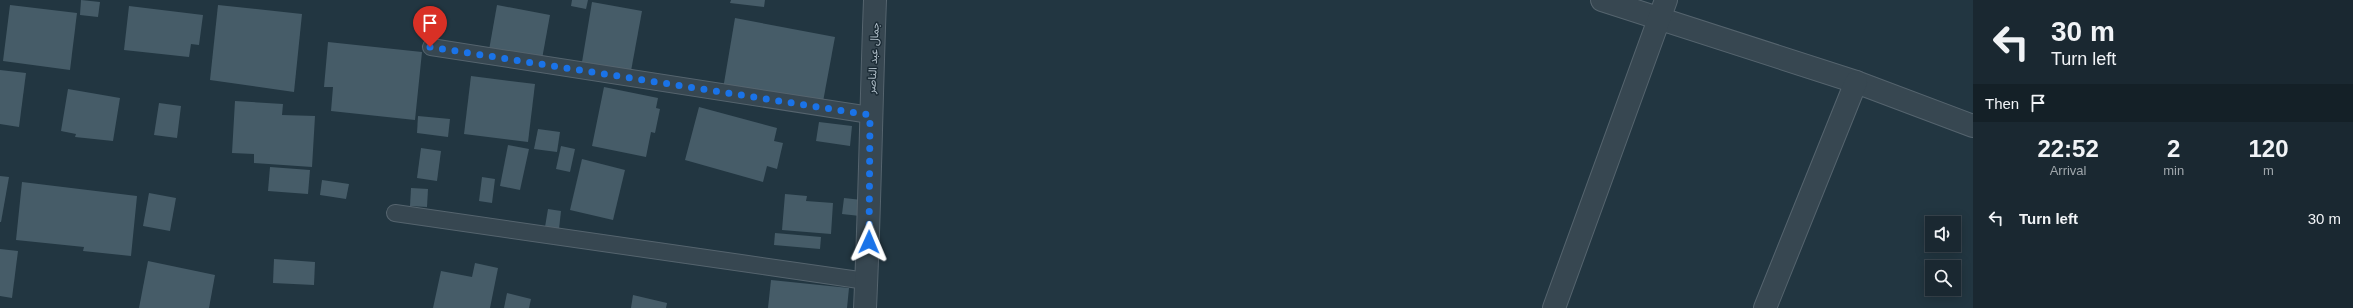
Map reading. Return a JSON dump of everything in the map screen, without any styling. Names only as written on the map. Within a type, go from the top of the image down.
[{"type":"street","name":"جمال عبد الناصر","points":[[865,308],[869,258],[870,115],[875,0]]},
{"type":"street","points":[[1602,0],[1663,9],[1973,126]]},
{"type":"street","points":[[1554,308],[1663,9]]},
{"type":"street","points":[[1765,308],[1856,82]]},
{"type":"lane","points":[[430,47],[870,115]]},
{"type":"lane","points":[[395,213],[866,281]]},
{"type":"building","points":[[81,0],[100,2],[98,17],[80,15]]},
{"type":"building","points":[[572,0],[588,0],[586,9],[571,6]]},
{"type":"building","points":[[731,0],[765,0],[764,7],[730,3]]},
{"type":"building","points":[[592,2],[642,11],[631,71],[582,62]]},
{"type":"building","points":[[10,5],[77,13],[70,70],[3,61]]},
{"type":"building","points":[[218,5],[302,14],[294,92],[210,80]]},
{"type":"building","points":[[497,5],[550,15],[542,59],[489,50]]},
{"type":"building","points":[[129,6],[203,15],[199,45],[191,44],[189,57],[124,50]]},
{"type":"building","points":[[735,18],[835,37],[822,107],[723,89]]},
{"type":"building","points":[[328,42],[422,52],[415,120],[331,111],[333,87],[324,87]]},
{"type":"building","points":[[0,70],[26,73],[19,127],[0,124]]},
{"type":"building","points":[[471,76],[535,84],[528,142],[464,134]]},
{"type":"building","points":[[604,87],[658,98],[656,108],[660,109],[655,133],[651,132],[646,157],[592,146]]},
{"type":"building","points":[[68,89],[120,98],[113,141],[75,137],[76,134],[61,131]]},
{"type":"building","points":[[235,101],[283,104],[282,115],[315,116],[312,167],[254,163],[254,154],[232,153]]},
{"type":"building","points":[[159,103],[181,106],[177,138],[154,135]]},
{"type":"building","points":[[699,107],[777,128],[774,141],[783,143],[777,169],[767,166],[763,182],[685,160]]},
{"type":"building","points":[[418,116],[450,119],[448,137],[417,133]]},
{"type":"building","points":[[819,122],[852,126],[850,146],[816,141]]},
{"type":"building","points":[[538,129],[560,132],[557,152],[534,149]]},
{"type":"building","points":[[508,145],[529,149],[520,190],[500,186]]},
{"type":"building","points":[[561,146],[575,149],[570,172],[556,169]]},
{"type":"building","points":[[421,148],[441,151],[437,181],[417,178]]},
{"type":"building","points":[[582,159],[625,170],[613,220],[570,210]]},
{"type":"building","points":[[270,167],[310,170],[308,194],[268,191]]},
{"type":"building","points":[[0,176],[9,177],[1,222],[0,222]]},
{"type":"building","points":[[482,177],[495,179],[492,203],[479,201]]},
{"type":"building","points":[[322,180],[349,184],[346,199],[320,195]]},
{"type":"building","points":[[22,182],[137,196],[131,256],[83,251],[84,247],[16,240]]},
{"type":"building","points":[[411,188],[428,189],[427,207],[410,206]]},
{"type":"building","points":[[149,193],[176,198],[170,231],[143,226]]},
{"type":"building","points":[[785,194],[807,196],[806,201],[833,203],[831,234],[782,230]]},
{"type":"building","points":[[844,198],[862,200],[860,216],[842,214]]},
{"type":"building","points":[[548,209],[561,211],[559,229],[545,227]]},
{"type":"building","points":[[775,233],[821,237],[820,249],[774,245]]},
{"type":"building","points":[[0,249],[18,251],[12,298],[0,296]]},
{"type":"building","points":[[274,259],[315,262],[314,285],[273,283]]},
{"type":"building","points":[[148,261],[215,275],[209,308],[139,308]]},
{"type":"building","points":[[475,263],[498,268],[490,308],[433,308],[441,271],[472,277]]},
{"type":"building","points":[[771,280],[849,288],[847,308],[768,308]]},
{"type":"building","points":[[507,293],[531,299],[529,308],[504,308]]},
{"type":"building","points":[[633,295],[667,303],[666,308],[631,308]]},
{"type":"route","points":[[430,47],[870,115],[869,242]]}]
